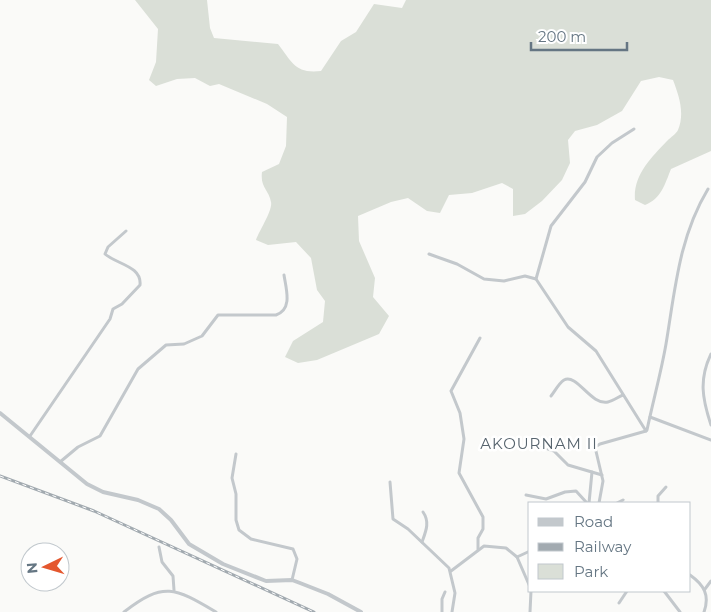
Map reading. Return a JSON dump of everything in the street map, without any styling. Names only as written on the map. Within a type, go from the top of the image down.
[{"type":"street","points":[[536,280],[551,226],[585,182],[597,157],[612,143],[634,129]]},
{"type":"street","points":[[646,431],[666,346],[677,269],[697,210],[708,188]]},
{"type":"street","points":[[30,436],[75,373],[110,319],[113,309],[122,304],[140,285],[140,277],[135,271],[105,254],[108,247],[126,232]]},
{"type":"street","points":[[429,254],[457,264],[484,279],[504,281],[525,276],[536,280],[568,328],[596,351],[646,431]]},
{"type":"street","points":[[60,462],[78,447],[100,436],[138,369],[163,347],[197,339],[211,326],[218,315],[276,315],[282,312],[287,302],[284,275]]},
{"type":"street","points":[[478,549],[478,538],[483,529],[483,517],[459,473],[464,439],[460,413],[451,391],[480,338]]},
{"type":"street","points":[[711,354],[703,371],[702,391],[711,424]]},
{"type":"street","points":[[551,396],[562,381],[568,379],[602,402],[607,403],[623,395]]},
{"type":"street","points":[[0,414],[95,489],[138,500],[159,509],[172,520],[189,544],[223,564],[266,581],[292,580],[328,594],[360,612]]},
{"type":"street","points":[[650,417],[711,440]]},
{"type":"street","points":[[598,502],[602,476],[595,454],[595,447],[646,431]]},
{"type":"street","points":[[534,444],[554,451],[568,465],[602,476]]},
{"type":"street","points":[[236,454],[232,478],[236,494],[237,526],[243,535],[251,540],[293,549],[297,559],[292,580]]},
{"type":"street","points":[[588,502],[592,472]]},
{"type":"street","points":[[390,482],[394,519],[408,529],[451,571],[455,593],[452,612]]},
{"type":"street","points":[[658,502],[658,496],[666,487]]},
{"type":"street","points":[[526,495],[546,500],[565,492],[576,490],[587,502]]},
{"type":"street","points":[[422,543],[427,528],[423,512]]},
{"type":"street","points":[[451,571],[478,549],[487,545],[502,547],[511,550],[517,557],[528,582]]},
{"type":"street","points":[[160,547],[162,562],[172,576],[174,590]]},
{"type":"street","points":[[517,557],[528,552]]},
{"type":"street","points":[[691,576],[704,589],[708,597],[704,612]]},
{"type":"street","points":[[704,589],[711,581]]},
{"type":"street","points":[[124,612],[154,592],[174,590],[216,612]]},
{"type":"street","points":[[442,612],[442,598],[445,592]]},
{"type":"street","points":[[530,612],[531,592]]},
{"type":"street","points":[[619,603],[626,592]]},
{"type":"street","points":[[665,592],[680,612]]},
{"type":"green space","points":[[135,0],[207,0],[210,28],[214,38],[278,44],[300,69],[305,71],[321,71],[341,41],[356,32],[374,4],[402,8],[406,0],[711,0],[711,151],[671,169],[662,190],[655,199],[645,205],[635,200],[637,183],[644,168],[676,133],[680,124],[681,111],[673,80],[659,77],[641,81],[622,111],[597,125],[575,131],[568,140],[570,163],[562,180],[542,201],[525,214],[513,216],[513,189],[502,183],[472,193],[449,195],[440,213],[427,211],[408,198],[391,202],[358,216],[359,241],[375,278],[373,297],[389,316],[379,334],[317,360],[298,363],[285,357],[293,341],[323,322],[325,301],[317,290],[311,258],[296,242],[268,245],[256,240],[271,206],[270,198],[262,182],[262,172],[279,164],[286,146],[287,117],[267,104],[219,84],[210,86],[195,78],[177,79],[156,86],[149,80],[156,62],[158,29]]},
{"type":"railway","points":[[0,476],[94,511],[314,612]]},
{"type":"district","name":"AKOURNAM II","points":[[539,443]]}]
